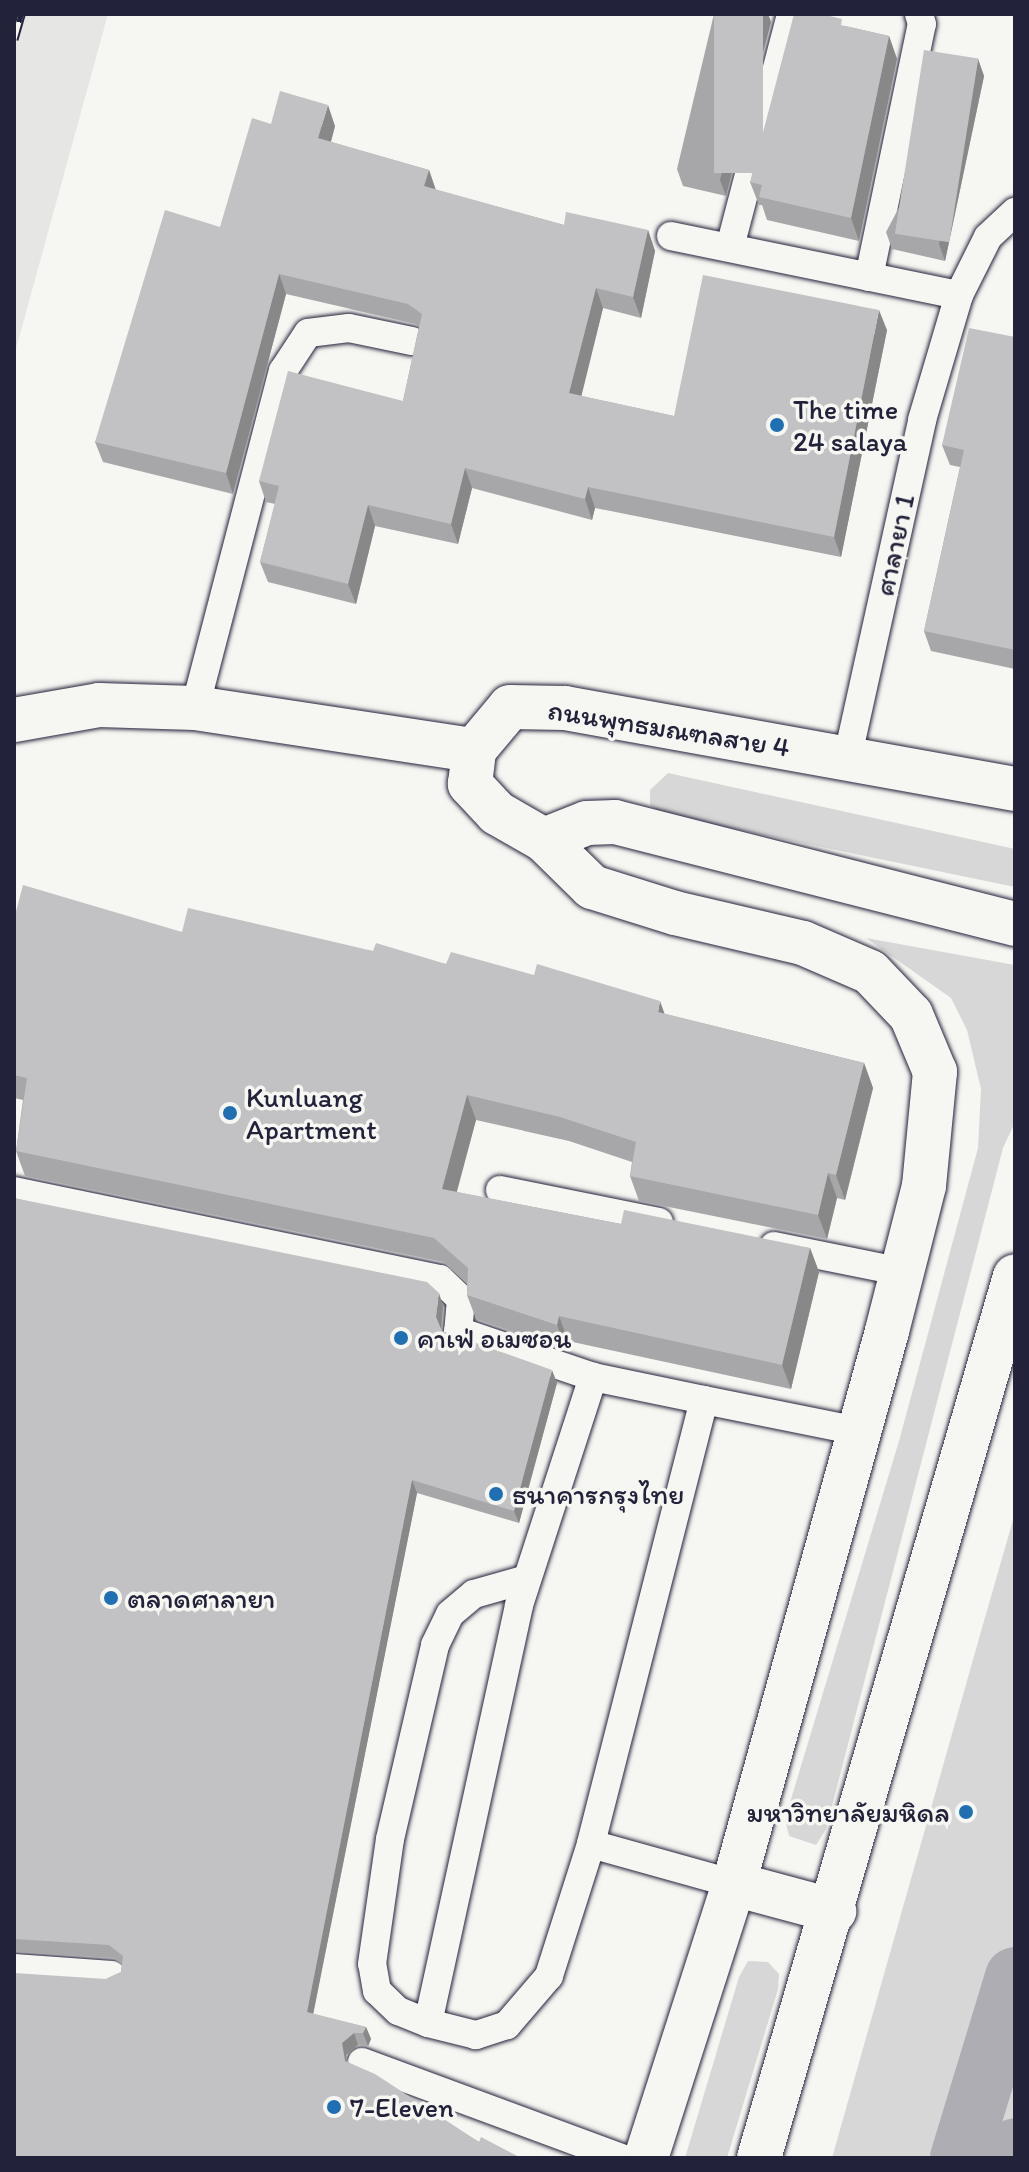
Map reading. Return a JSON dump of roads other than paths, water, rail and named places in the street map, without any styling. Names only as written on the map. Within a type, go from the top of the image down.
[{"type":"main road","points":[[14,720],[99,705],[195,708],[474,750],[470,784],[497,813],[544,840],[592,887],[803,943],[870,972],[911,1015],[935,1072],[924,1186],[734,1884],[646,2158]]},
{"type":"main road","name":"ถนนพุทธมณฑลสาย 4","points":[[474,750],[510,707],[551,707],[848,755],[1015,789]]},
{"type":"main road","points":[[544,840],[587,823],[615,822],[1015,924]]},
{"type":"main road","points":[[759,2158],[834,1911],[1015,1276]]},
{"type":"main road","points":[[734,1884],[834,1911]]},
{"type":"lane","points":[[730,247],[791,14]]},
{"type":"lane","points":[[869,277],[922,24],[919,14]]},
{"type":"lane","name":"ศาลายา 1","points":[[848,755],[922,420],[959,295],[988,237],[1015,212]]},
{"type":"lane","points":[[671,236],[959,295]]},
{"type":"lane","points":[[195,708],[283,371],[308,333],[349,328],[412,341]]},
{"type":"lane","points":[[500,1190],[686,1228]]},
{"type":"lane","points":[[14,1191],[440,1279],[461,1299],[458,1331],[593,1377],[858,1431]]},
{"type":"lane","points":[[748,1240],[903,1272]]},
{"type":"lane","points":[[428,2023],[527,1579],[593,1377]]},
{"type":"lane","points":[[527,1579],[474,1594],[450,1614],[435,1645],[390,1839],[372,1964],[377,1991],[398,2011],[428,2023],[476,2035],[507,2025],[549,1976],[591,1844],[704,1400]]},
{"type":"lane","points":[[591,1844],[734,1884]]},
{"type":"lane","points":[[14,1968],[112,1975]]},
{"type":"lane","points":[[362,2062],[621,2158]]},
{"type":"waterway","points":[[960,2158],[1015,1977]]},
{"type":"waterway","points":[[1012,2158],[1015,2148]]},
{"type":"railway","points":[[14,39],[21,14]]},
{"type":"place","name":"The time 24 salaya","points":[[777,425]]},
{"type":"place","name":"Kunluang Apartment","points":[[230,1113]]},
{"type":"place","name":"คาเฟ่ อเมซอน","points":[[401,1338]]},
{"type":"place","name":"ธนาคารกรุงไทย","points":[[496,1494]]},
{"type":"place","name":"ตลาดศาลายา","points":[[111,1598]]},
{"type":"place","name":"มหาวิทยาลัยมหิดล","points":[[966,1812]]},
{"type":"place","name":"7-Eleven","points":[[334,2107]]}]
